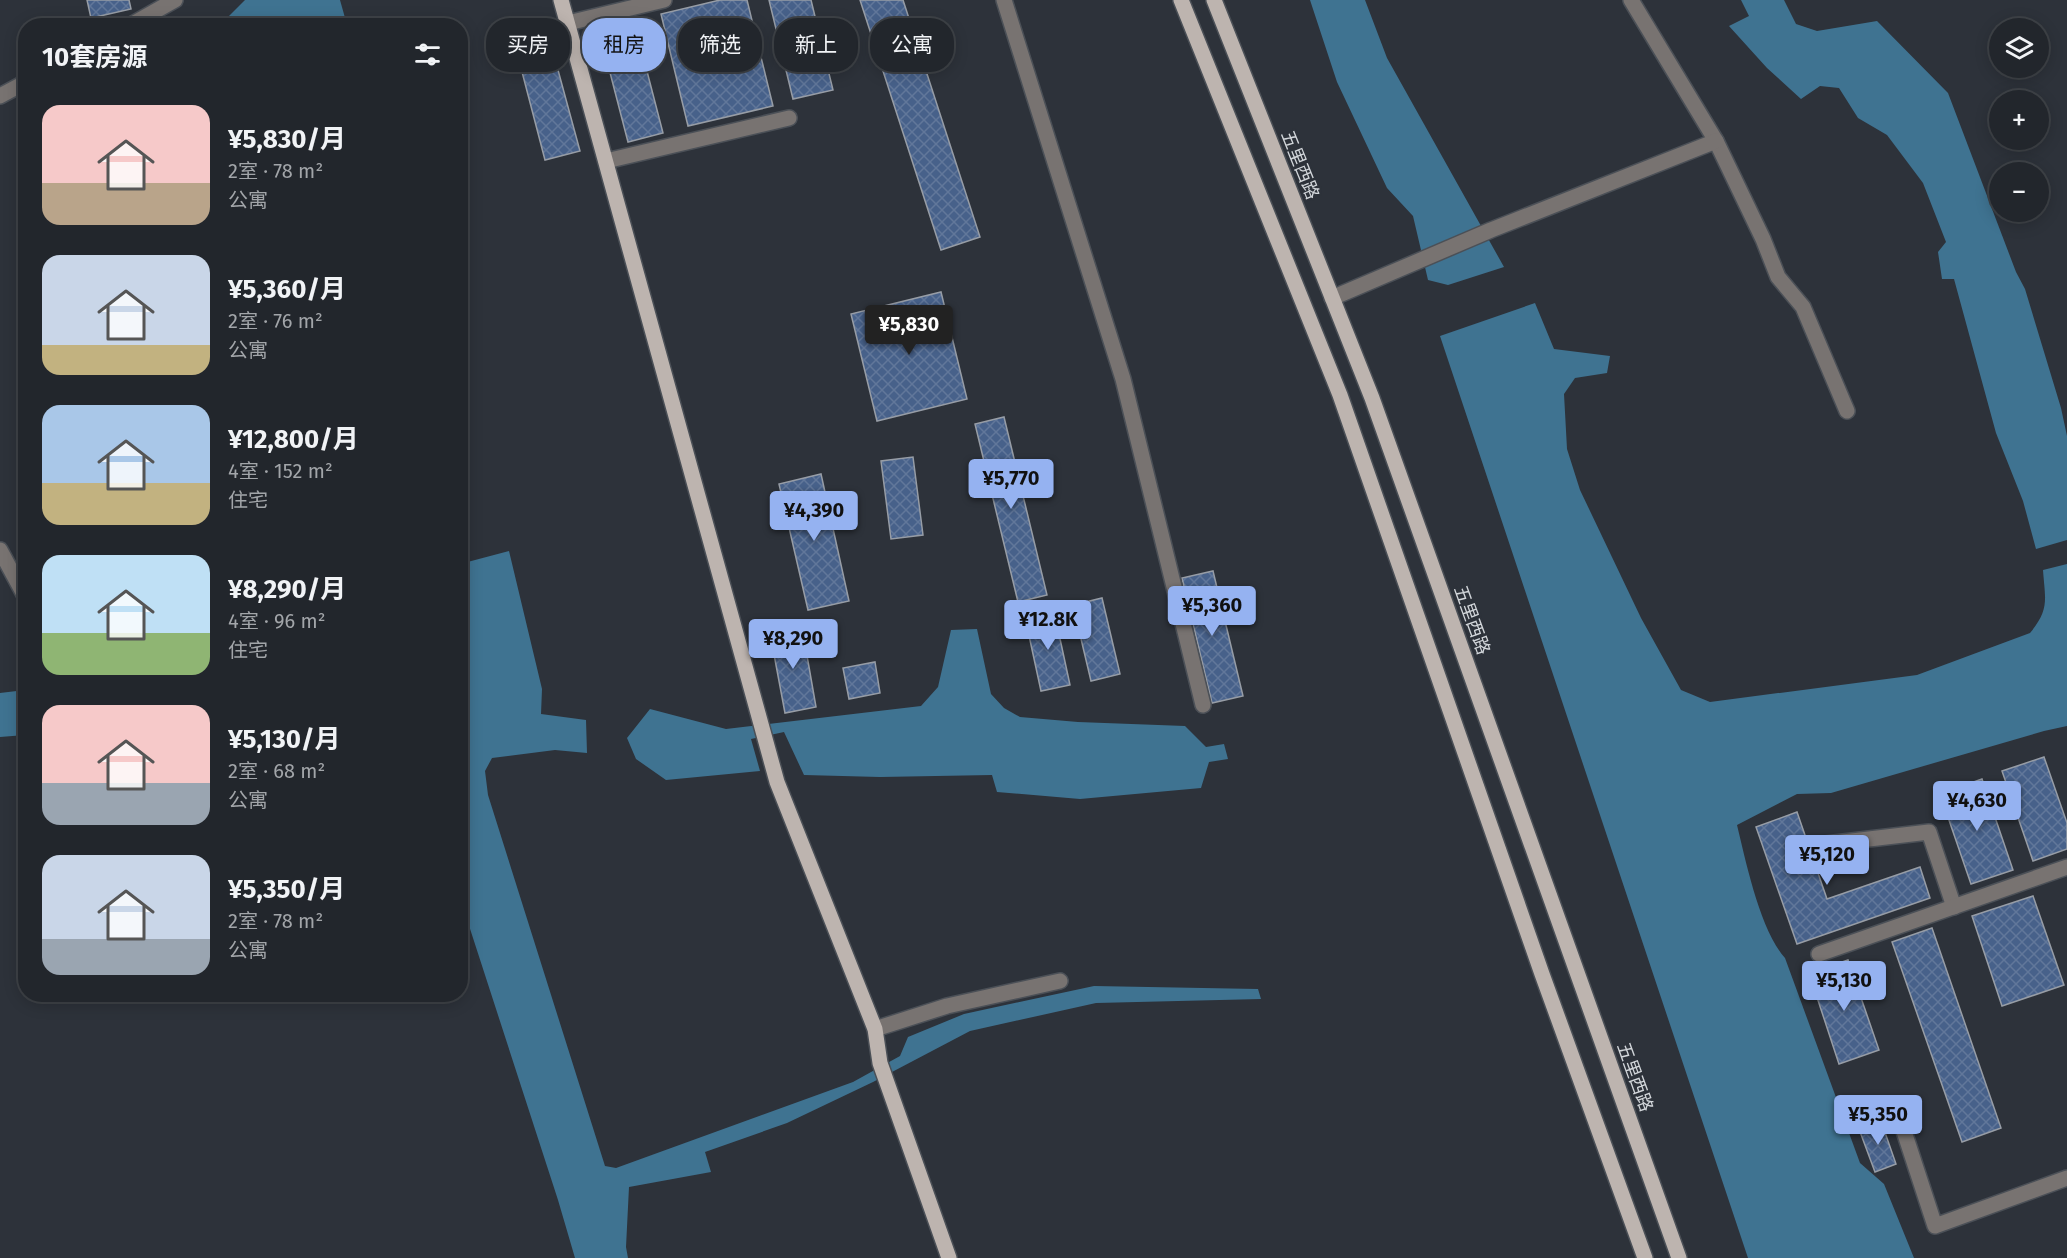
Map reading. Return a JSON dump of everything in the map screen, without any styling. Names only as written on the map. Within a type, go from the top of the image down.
[{"type":"main road","points":[[561,0],[566,18]]},
{"type":"main road","points":[[1182,0],[1340,395],[1542,974],[1645,1258]]},
{"type":"main road","name":"五里西路","points":[[1214,0],[1380,420],[1679,1258]]},
{"type":"main road","points":[[570,30],[777,782],[875,1029],[880,1063],[949,1258]]},
{"type":"street","points":[[143,18],[175,0]]},
{"type":"street","points":[[570,23],[664,0]]},
{"type":"street","points":[[1004,0],[1123,379],[1203,705]]},
{"type":"street","points":[[1631,0],[1716,141],[1763,239],[1778,277],[1803,307],[1846,411]]},
{"type":"street","points":[[0,96],[18,86]]},
{"type":"street","points":[[606,161],[789,118]]},
{"type":"street","points":[[1332,298],[1491,230],[1716,141]]},
{"type":"street","points":[[0,550],[18,583]]},
{"type":"street","points":[[1826,844],[1929,832],[1954,907]]},
{"type":"street","points":[[1819,954],[2067,867]]},
{"type":"street","points":[[875,1029],[947,1006],[1060,981]]},
{"type":"street","points":[[1897,1110],[1935,1226],[2067,1178]]},
{"type":"water","points":[[245,0],[340,0],[345,18],[227,18]]},
{"type":"water","points":[[1310,0],[1365,0],[1387,58],[1504,267],[1448,285],[1428,280],[1413,216],[1387,188],[1337,82]]},
{"type":"water","points":[[1741,0],[1784,0],[1796,24],[1817,31],[1877,21],[1948,93],[1989,201],[1989,222],[1997,222],[2025,289],[2061,408],[2067,436],[2067,540],[2036,549],[2023,501],[1996,433],[1954,279],[1942,279],[1938,252],[1946,242],[1923,183],[1887,135],[1858,118],[1839,88],[1820,86],[1801,99],[1767,68],[1729,26],[1749,16]]},
{"type":"water","points":[[1535,303],[1554,349],[1610,356],[1607,373],[1575,378],[1564,394],[1567,449],[1580,490],[1641,618],[1681,690],[1710,702],[1917,675],[2030,633],[2041,617],[2045,603],[2043,570],[2067,564],[2067,726],[1831,793],[1797,794],[1737,825],[1761,913],[1776,946],[1785,958],[1860,1163],[1884,1184],[1914,1258],[1748,1258],[1440,336]]},
{"type":"water","points":[[509,551],[542,689],[541,714],[586,720],[587,753],[555,750],[492,758],[485,771],[488,795],[605,1166],[616,1168],[853,1082],[900,1056],[908,1037],[964,1014],[1094,986],[1258,989],[1261,999],[1096,1003],[970,1031],[873,1082],[787,1123],[705,1152],[711,1172],[629,1187],[626,1247],[628,1258],[575,1258],[468,923],[468,562]]},
{"type":"water","points":[[977,629],[991,694],[1004,708],[1020,717],[1078,722],[1185,726],[1206,747],[1224,744],[1228,759],[1209,762],[1201,788],[1080,799],[997,792],[992,775],[880,777],[804,775],[784,732],[751,739],[760,771],[666,780],[636,759],[627,738],[650,709],[726,729],[921,706],[938,687],[951,630]]},
{"type":"water","points":[[18,691],[18,736],[0,737],[0,693]]},
{"type":"building","points":[[87,0],[129,0],[131,9],[91,18]]},
{"type":"building","points":[[720,0],[747,0],[751,18],[678,18],[678,72],[762,72],[762,61],[773,106],[688,126],[666,35],[666,18],[662,18],[661,14]]},
{"type":"building","points":[[769,0],[811,0],[815,18],[774,18],[774,21]]},
{"type":"building","points":[[860,0],[903,0],[909,18],[870,18],[870,31]]},
{"type":"building","points":[[522,72],[559,72],[580,151],[545,160]]},
{"type":"building","points":[[610,72],[647,72],[663,133],[628,142]]},
{"type":"building","points":[[786,72],[829,72],[833,90],[793,99]]},
{"type":"building","points":[[883,72],[926,72],[980,237],[941,250]]},
{"type":"building","points":[[941,292],[967,399],[877,421],[851,314]]},
{"type":"building","points":[[1004,417],[1047,595],[1018,602],[975,424]]},
{"type":"building","points":[[913,457],[923,535],[891,539],[881,461]]},
{"type":"building","points":[[821,474],[849,601],[808,610],[779,484]]},
{"type":"building","points":[[1213,571],[1243,696],[1212,703],[1182,578]]},
{"type":"building","points":[[1102,598],[1120,674],[1091,681],[1073,605]]},
{"type":"building","points":[[1054,611],[1070,685],[1041,691],[1025,617]]},
{"type":"building","points":[[802,627],[816,707],[785,713],[770,633]]},
{"type":"building","points":[[875,662],[880,693],[849,699],[843,668]]},
{"type":"building","points":[[2044,757],[2067,823],[2067,849],[2033,861],[2002,771]]},
{"type":"building","points":[[1982,779],[2013,870],[1971,884],[1940,794]]},
{"type":"building","points":[[1797,812],[1827,899],[1920,867],[1930,898],[1797,944],[1756,827]]},
{"type":"building","points":[[2033,896],[2064,985],[2002,1006],[1972,916]]},
{"type":"building","points":[[1932,928],[2001,1128],[1962,1142],[1892,942]]},
{"type":"building","points":[[1848,960],[1879,1050],[1839,1064],[1809,973]]},
{"type":"building","points":[[1881,1121],[1896,1164],[1875,1172],[1859,1129]]}]
